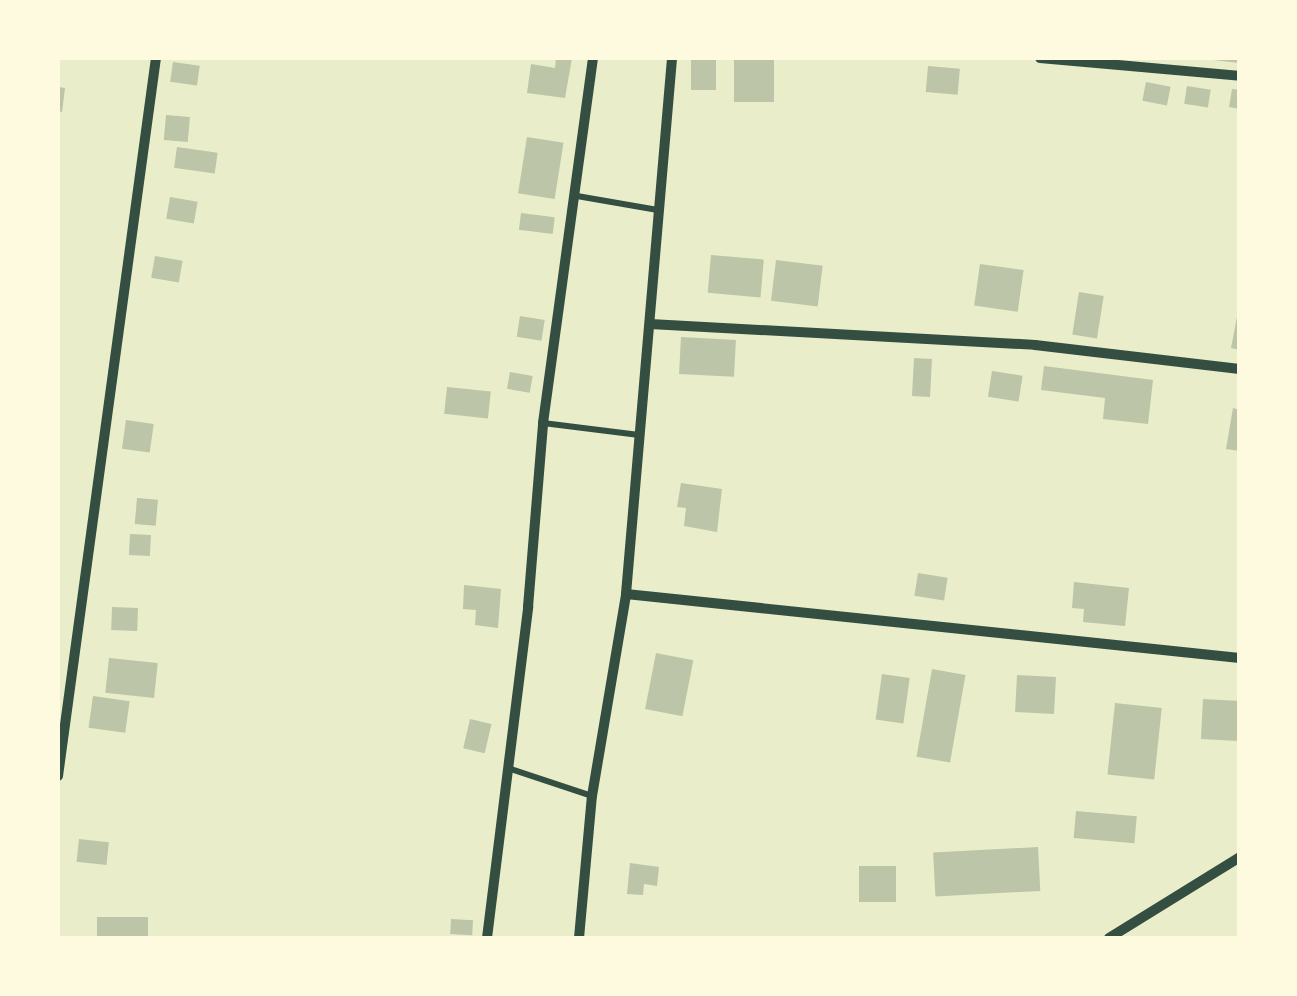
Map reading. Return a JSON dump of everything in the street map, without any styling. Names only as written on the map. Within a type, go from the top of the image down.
[{"type":"street","points":[[58,776],[156,58]]},
{"type":"street","points":[[487,938],[505,767],[528,607],[543,423],[593,58]]},
{"type":"street","points":[[579,938],[592,796],[626,594],[672,58]]},
{"type":"street","points":[[1040,58],[1240,76]]},
{"type":"street","points":[[650,324],[1035,345],[1240,369]]},
{"type":"street","points":[[626,594],[1240,658]]},
{"type":"street","points":[[1109,938],[1240,857]]},
{"type":"lane","points":[[577,196],[659,210]]},
{"type":"lane","points":[[543,423],[640,435]]},
{"type":"lane","points":[[505,767],[592,796]]},
{"type":"building","points":[[556,58],[572,58],[565,98],[527,93],[531,64],[555,68]]},
{"type":"building","points":[[691,58],[716,58],[716,90],[691,90]]},
{"type":"building","points":[[734,58],[774,58],[774,102],[734,102]]},
{"type":"building","points":[[1240,58],[1240,63],[1213,60]]},
{"type":"building","points":[[173,62],[200,66],[197,86],[170,82]]},
{"type":"building","points":[[928,66],[960,69],[958,95],[926,92]]},
{"type":"building","points":[[1146,82],[1171,87],[1167,105],[1142,101]]},
{"type":"building","points":[[1187,86],[1211,90],[1208,108],[1184,104]]},
{"type":"building","points":[[58,87],[65,88],[62,112],[58,111]]},
{"type":"building","points":[[1232,89],[1240,90],[1240,109],[1229,107]]},
{"type":"building","points":[[166,115],[190,117],[188,142],[164,140]]},
{"type":"building","points":[[527,137],[564,143],[555,199],[518,193]]},
{"type":"building","points":[[177,147],[218,153],[215,174],[174,168]]},
{"type":"building","points":[[170,197],[198,202],[194,224],[166,219]]},
{"type":"building","points":[[521,213],[555,217],[553,234],[519,230]]},
{"type":"building","points":[[711,255],[764,260],[760,297],[708,293]]},
{"type":"building","points":[[155,256],[183,261],[179,283],[151,278]]},
{"type":"building","points":[[776,260],[823,266],[818,306],[771,301]]},
{"type":"building","points":[[980,264],[1024,270],[1018,312],[974,306]]},
{"type":"building","points":[[1079,292],[1104,296],[1097,338],[1072,334]]},
{"type":"building","points":[[1240,313],[1240,350],[1231,348]]},
{"type":"building","points":[[520,316],[545,320],[541,341],[517,337]]},
{"type":"building","points":[[681,337],[736,340],[734,377],[679,374]]},
{"type":"building","points":[[914,358],[932,359],[930,397],[912,396]]},
{"type":"building","points":[[1044,366],[1153,380],[1148,424],[1103,419],[1105,398],[1041,390]]},
{"type":"building","points":[[992,371],[1023,376],[1019,402],[988,397]]},
{"type":"building","points":[[510,372],[533,376],[530,393],[507,389]]},
{"type":"building","points":[[447,387],[491,392],[488,418],[444,414]]},
{"type":"building","points":[[1233,408],[1240,410],[1240,451],[1226,449]]},
{"type":"building","points":[[126,420],[154,424],[150,453],[122,449]]},
{"type":"building","points":[[681,483],[722,489],[717,532],[684,526],[686,508],[677,507]]},
{"type":"building","points":[[137,498],[158,500],[156,526],[135,524]]},
{"type":"building","points":[[130,534],[151,535],[150,556],[129,555]]},
{"type":"building","points":[[918,573],[948,578],[944,600],[914,596]]},
{"type":"building","points":[[1074,582],[1129,588],[1125,626],[1083,622],[1084,609],[1072,608]]},
{"type":"building","points":[[464,585],[501,589],[498,628],[475,625],[476,610],[463,609]]},
{"type":"building","points":[[112,607],[138,608],[137,631],[111,630]]},
{"type":"building","points":[[656,653],[693,660],[682,716],[645,709]]},
{"type":"building","points":[[109,658],[158,663],[154,698],[105,693]]},
{"type":"building","points":[[932,669],[965,675],[950,763],[917,757]]},
{"type":"building","points":[[882,674],[910,678],[903,723],[876,720]]},
{"type":"building","points":[[1017,675],[1056,677],[1054,714],[1015,712]]},
{"type":"building","points":[[93,696],[130,701],[125,733],[89,728]]},
{"type":"building","points":[[1203,699],[1240,701],[1238,741],[1201,739]]},
{"type":"building","points":[[1115,703],[1162,708],[1154,780],[1107,775]]},
{"type":"building","points":[[470,719],[491,724],[485,753],[463,748]]},
{"type":"building","points":[[1076,811],[1137,816],[1134,843],[1074,838]]},
{"type":"building","points":[[79,839],[109,842],[106,865],[77,862]]},
{"type":"building","points":[[1038,847],[1040,891],[935,896],[933,852]]},
{"type":"building","points":[[630,863],[659,867],[657,886],[644,884],[643,895],[627,894]]},
{"type":"building","points":[[859,866],[896,866],[896,902],[859,902]]},
{"type":"building","points":[[97,917],[148,917],[148,938],[97,938]]},
{"type":"building","points":[[451,919],[473,920],[472,935],[450,934]]}]
